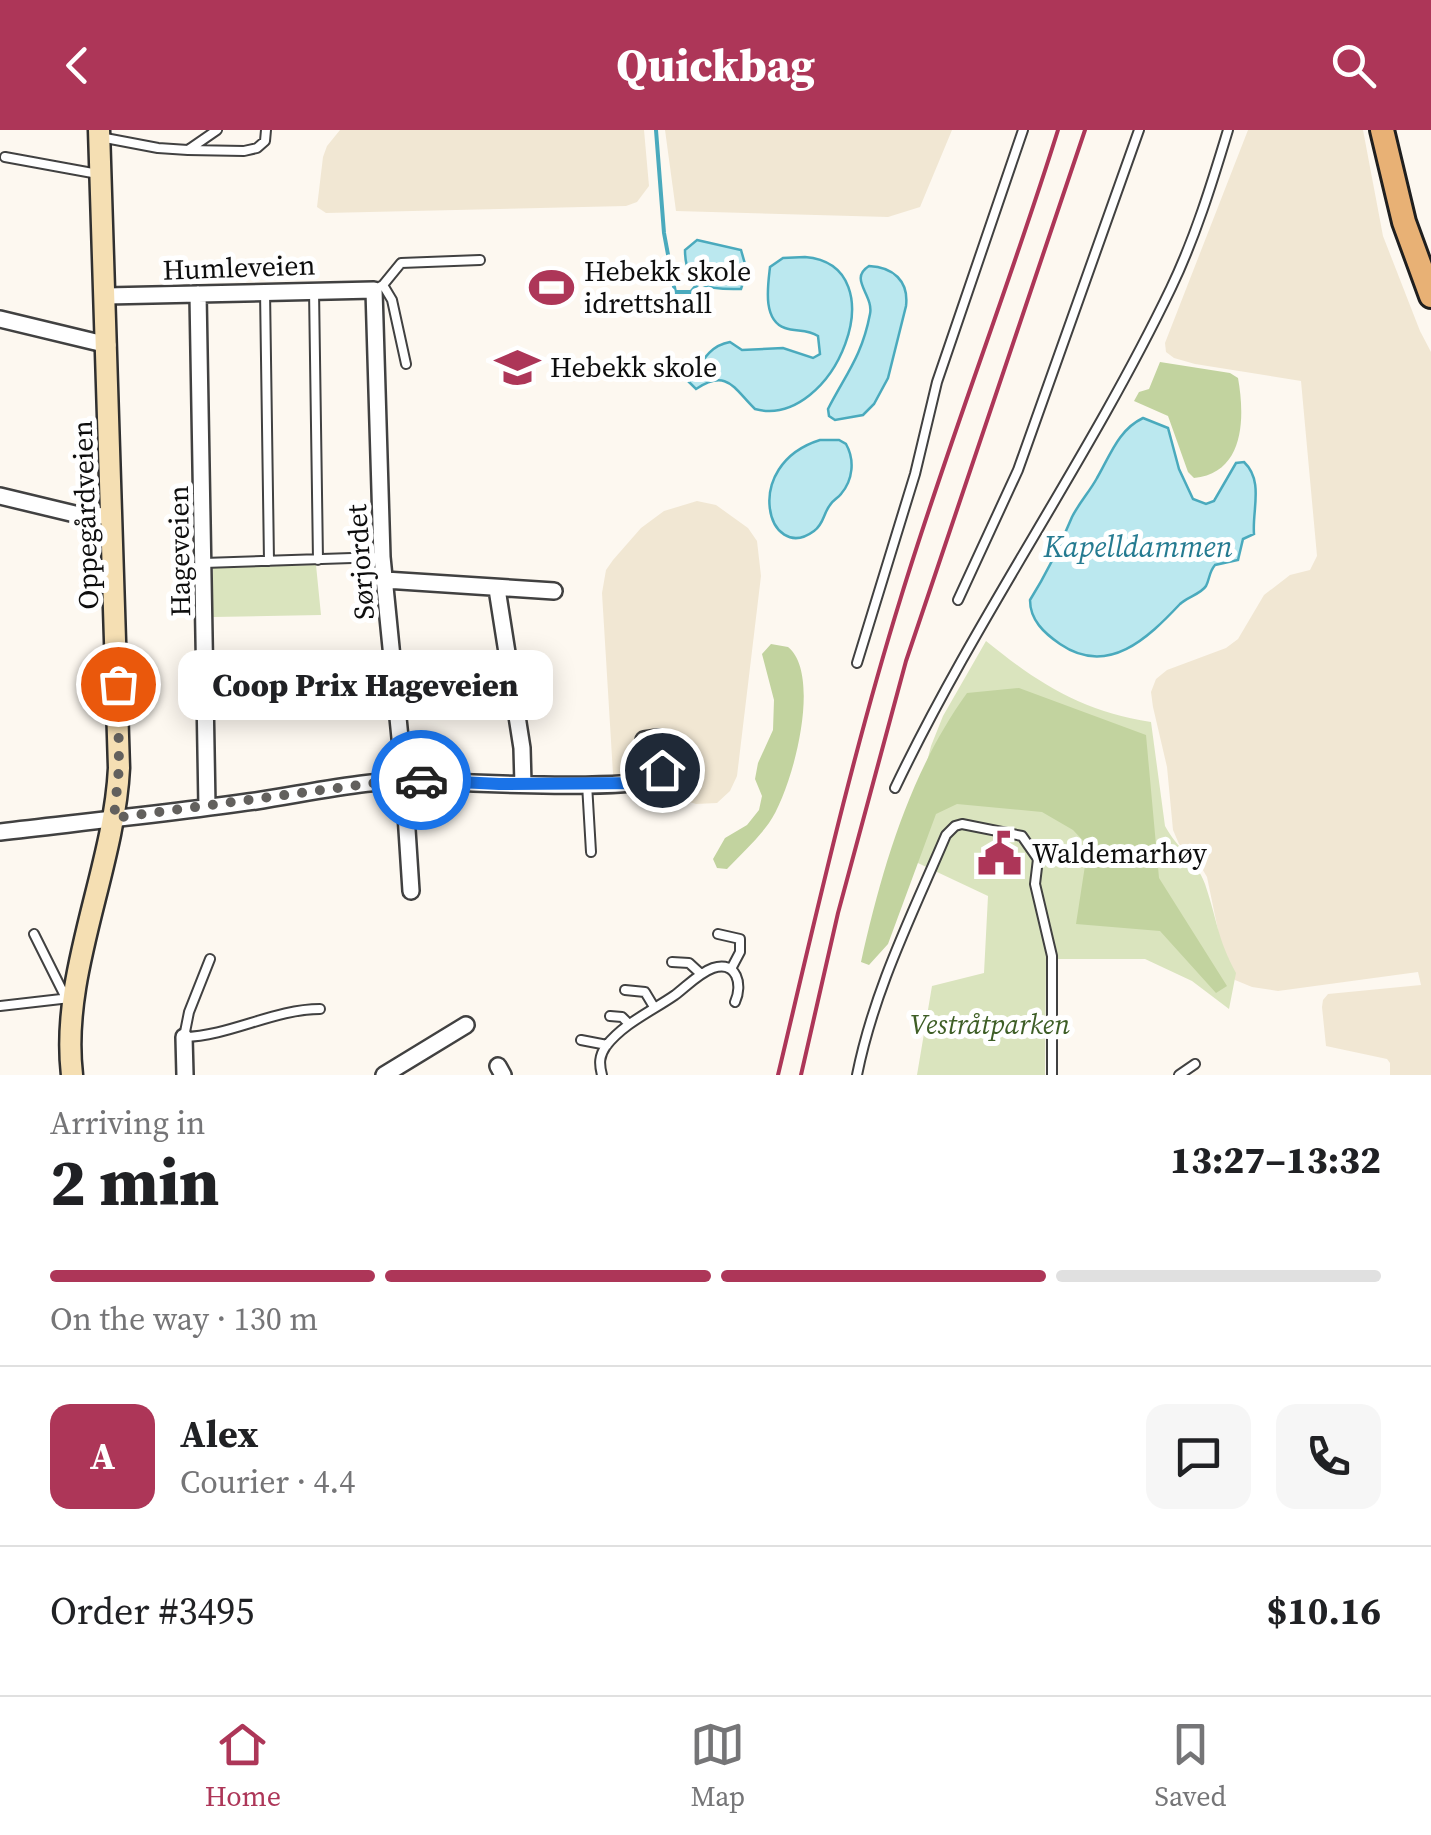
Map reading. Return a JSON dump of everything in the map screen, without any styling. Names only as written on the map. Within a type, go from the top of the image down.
[{"type":"main road","points":[[1382,130],[1404,222],[1431,296]]},
{"type":"main road","name":"Oppegårdveien","points":[[72,1074],[70,998],[114,818],[119,742],[99,134]]},
{"type":"street","name":"Humleveien","points":[[106,296],[378,287]]},
{"type":"street","name":"Sørjordet","points":[[378,287],[382,557],[411,891]]},
{"type":"street","name":"Hageveien","points":[[198,294],[207,808]]},
{"type":"street","points":[[0,319],[108,346]]},
{"type":"street","points":[[0,496],[79,515],[112,516]]},
{"type":"street","points":[[386,580],[554,591]]},
{"type":"street","points":[[497,589],[522,748],[523,784]]},
{"type":"street","points":[[0,832],[207,808],[404,779],[641,783]]},
{"type":"street","points":[[384,1075],[466,1025]]},
{"type":"street","points":[[184,1037],[185,1075]]},
{"type":"street","name":"Oppegårdveien","points":[[63,1075],[72,1074]]},
{"type":"lane","points":[[188,150],[217,130]]},
{"type":"lane","points":[[99,134],[158,148],[254,149],[264,143],[266,130]]},
{"type":"lane","points":[[856,663],[915,474],[937,382],[1023,130]]},
{"type":"lane","points":[[958,600],[1018,470],[1139,130]]},
{"type":"lane","points":[[895,788],[928,720],[1171,287],[1228,130]]},
{"type":"lane","points":[[6,157],[102,174]]},
{"type":"lane","points":[[406,364],[392,300],[378,287],[402,264],[480,260]]},
{"type":"lane","points":[[265,290],[269,561]]},
{"type":"lane","points":[[314,290],[318,560]]},
{"type":"lane","points":[[204,562],[382,557]]},
{"type":"lane","points":[[323,670],[393,664]]},
{"type":"lane","points":[[587,784],[591,852]]},
{"type":"lane","points":[[856,1075],[877,994],[946,835],[962,824],[1022,836],[1038,859],[1035,884],[1052,956],[1052,1075]]},
{"type":"lane","points":[[0,1006],[70,998],[34,934]]},
{"type":"lane","points":[[718,934],[740,938],[740,952],[731,969]]},
{"type":"lane","points":[[210,959],[189,1012],[184,1037],[199,1037],[285,1014],[320,1009]]},
{"type":"lane","points":[[672,962],[690,963],[701,974]]},
{"type":"lane","points":[[602,1075],[600,1056],[607,1045],[629,1024],[701,974],[716,966],[731,969],[740,988],[735,1002]]},
{"type":"lane","points":[[625,990],[644,992],[654,1007]]},
{"type":"lane","points":[[610,1016],[629,1024]]},
{"type":"lane","points":[[581,1040],[607,1045]]},
{"type":"lane","points":[[1180,1075],[1195,1064]]},
{"type":"shaded area","points":[[340,130],[644,130],[649,186],[637,202],[626,206],[326,213],[317,207],[323,157]]},
{"type":"shaded area","points":[[665,130],[952,130],[920,207],[888,217],[676,211]]},
{"type":"shaded area","points":[[1248,130],[1363,130],[1383,236],[1431,352],[1431,1075],[1390,1075],[1387,1059],[1326,1046],[1322,1007],[1328,994],[1421,985],[1418,972],[1278,991],[1235,980],[1219,960],[1219,935],[1207,877],[1194,855],[1179,844],[1173,830],[1167,767],[1151,692],[1156,679],[1167,670],[1226,648],[1238,639],[1264,595],[1290,575],[1310,570],[1317,556],[1301,381],[1195,364],[1166,352],[1165,343]]},
{"type":"shaded area","points":[[697,501],[716,505],[748,528],[757,541],[761,576],[737,776],[730,791],[717,803],[696,804],[647,788],[614,790],[602,593],[606,570],[641,528],[664,511]]},
{"type":"green space","points":[[1160,362],[1230,373],[1238,378],[1238,441],[1223,466],[1211,474],[1194,478],[1188,472],[1168,416],[1134,401],[1139,392],[1149,389]]},
{"type":"green space","points":[[316,565],[321,615],[213,617],[213,568]]},
{"type":"green space","name":"Vestråtparken","points":[[986,641],[1063,694],[1104,711],[1151,722],[1165,826],[1201,876],[1236,973],[1229,1009],[1192,981],[1145,959],[1046,959],[1045,1075],[917,1075],[932,986],[984,973],[988,896],[903,856],[931,746],[943,716]]},
{"type":"green space","points":[[771,644],[788,647],[798,661],[803,682],[794,761],[769,823],[727,869],[717,868],[713,859],[725,838],[747,825],[759,810],[762,796],[755,779],[773,730],[774,700],[762,654]]},
{"type":"green space","points":[[1019,688],[1146,735],[1159,878],[1227,986],[1216,993],[1160,931],[1076,924],[1088,846],[1073,830],[1042,812],[957,804],[936,814],[888,944],[869,965],[861,962],[878,891],[901,822],[947,723],[967,693]]},
{"type":"water","points":[[697,240],[741,250],[747,271],[741,289],[709,287],[694,279],[685,250]]},
{"type":"water","points":[[805,257],[833,267],[848,287],[852,314],[845,344],[831,372],[810,395],[784,409],[755,409],[736,388],[723,381],[696,389],[689,382],[705,357],[722,344],[730,342],[742,350],[783,348],[813,358],[820,354],[818,336],[778,324],[768,301],[770,267],[783,258]]},
{"type":"water","points":[[869,266],[898,277],[905,289],[906,306],[888,378],[874,404],[863,415],[835,420],[828,409],[867,329],[870,307],[861,276]]},
{"type":"water","name":"Kapelldammen","points":[[1143,418],[1168,428],[1179,469],[1193,499],[1206,504],[1214,501],[1236,463],[1244,462],[1254,478],[1254,534],[1243,539],[1238,560],[1215,565],[1204,589],[1183,602],[1141,640],[1111,655],[1078,653],[1043,631],[1032,614],[1030,600],[1115,444]]},
{"type":"water","points":[[820,440],[846,444],[852,463],[848,483],[814,531],[798,538],[784,535],[770,508],[771,489],[779,470],[795,452]]},
{"type":"waterway","points":[[656,130],[664,233],[675,292],[691,292],[698,284]]},
{"type":"railway","points":[[778,1075],[835,835],[883,656],[1058,130]]},
{"type":"railway","points":[[801,1075],[838,913],[906,661],[1085,130]]},
{"type":"way so far","points":[[118,684],[119,768],[114,818],[404,779],[421,780]]},
{"type":"place","name":"Hebekk skole idrettshall","points":[[551,287]]},
{"type":"place","name":"Hebekk skole","points":[[517,367]]},
{"type":"place","name":"Coop Prix Hageveien","points":[[118,684]]},
{"type":"place","name":"Waldemarhøy","points":[[999,853]]},
{"type":"route","points":[[421,780],[652,783],[662,770]]}]
